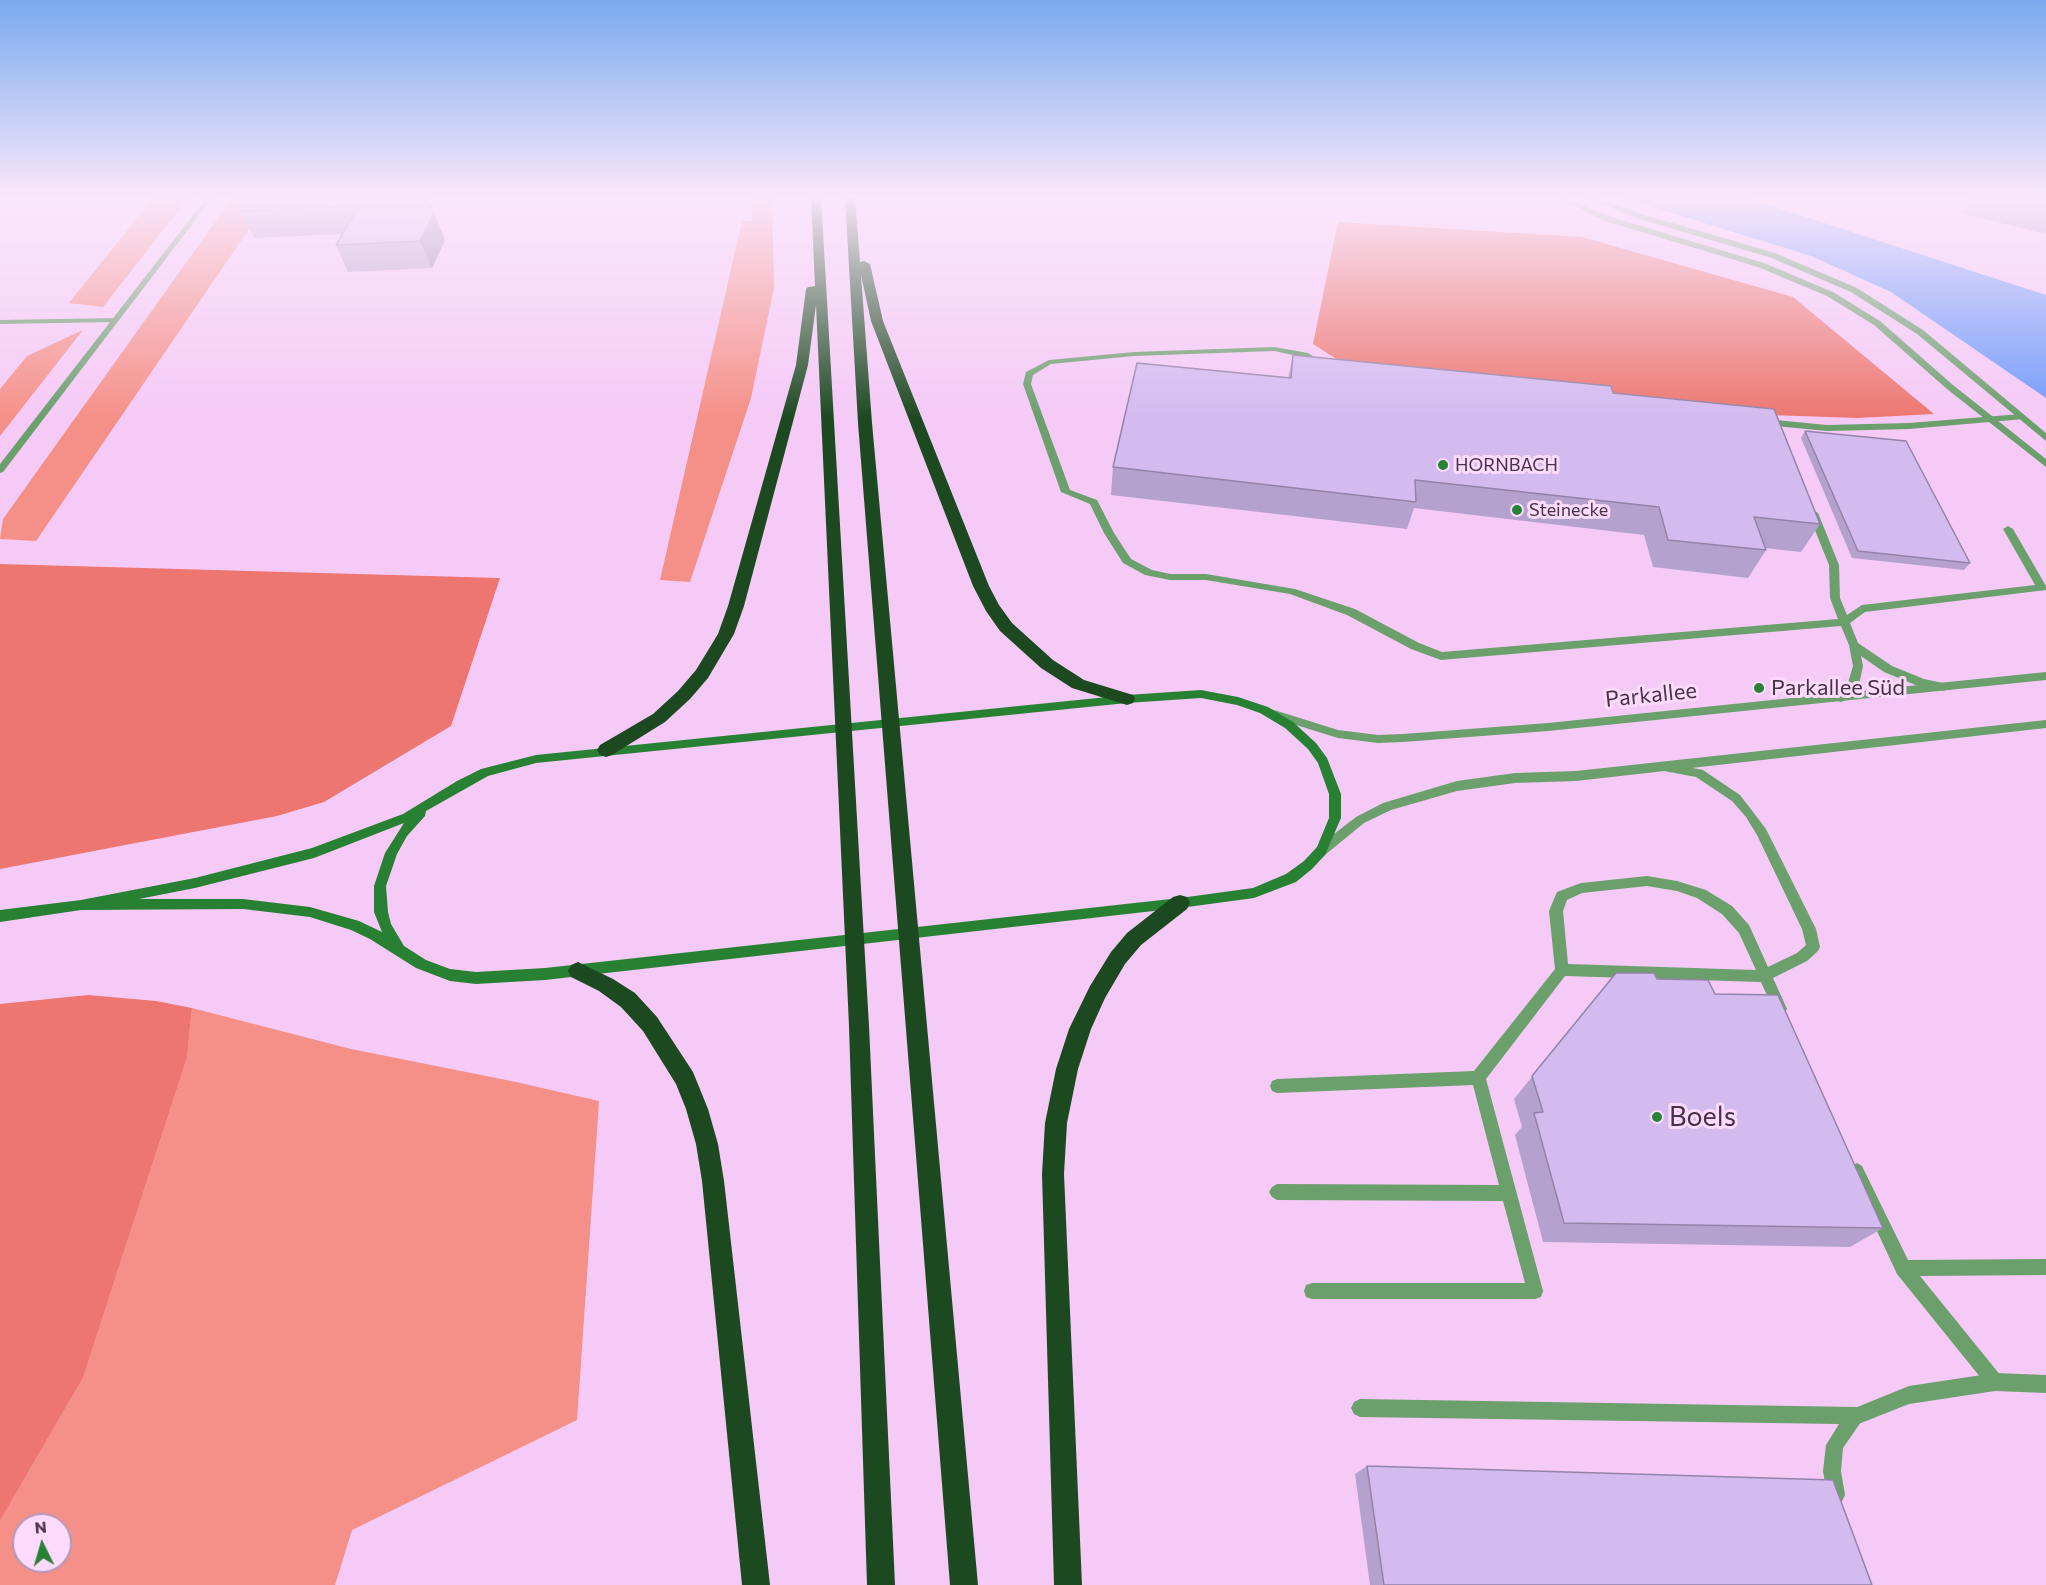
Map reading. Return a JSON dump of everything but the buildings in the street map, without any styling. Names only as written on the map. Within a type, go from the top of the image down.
[{"type":"highway","points":[[606,750],[650,725],[684,695],[702,674],[726,634],[736,606],[802,365],[814,271]]},
{"type":"highway","points":[[820,271],[857,983],[881,1585]]},
{"type":"highway","points":[[855,271],[865,423],[964,1585]]},
{"type":"highway","points":[[866,271],[877,321],[981,586],[992,607],[1006,627],[1047,664],[1078,684],[1127,699]]},
{"type":"highway","points":[[1068,1585],[1053,1174],[1056,1123],[1067,1069],[1080,1029],[1097,992],[1118,958],[1134,939],[1180,903]]},
{"type":"highway","points":[[578,971],[606,985],[628,1000],[650,1024],[685,1079],[700,1117],[713,1181],[756,1585]]},
{"type":"main road","points":[[0,916],[81,905],[195,883],[314,853],[385,827],[436,800],[461,783],[508,764],[606,750],[1127,699],[1201,694],[1239,701],[1264,710],[1302,735],[1323,761],[1335,794],[1335,818],[1321,852],[1291,878],[1254,893],[578,971],[476,978],[435,970],[354,925],[310,912],[243,904],[81,905]]},
{"type":"main road","points":[[404,952],[392,939],[381,912],[379,897],[383,873],[403,833],[436,800]]},
{"type":"street","points":[[0,470],[153,271]]},
{"type":"street","points":[[1775,271],[1830,294],[1877,323],[1991,421],[2046,464]]},
{"type":"street","points":[[1809,271],[1854,290],[1920,332],[2046,438]]},
{"type":"street","points":[[0,322],[115,320]]},
{"type":"street","points":[[1331,371],[1305,355],[1274,349],[1134,354],[1049,362],[1029,374],[1027,384],[1066,492],[1094,502],[1109,533],[1127,561],[1149,573],[1170,577],[1233,580],[1291,591],[1351,612],[1415,646],[1441,656],[1844,622],[1862,609],[2042,588],[2008,529]]},
{"type":"street","points":[[1753,421],[1779,428],[1827,428],[1909,426],[2021,417]]},
{"type":"street","points":[[1810,504],[1834,565],[1835,598],[1854,645],[1858,671],[1853,685],[1840,698]]},
{"type":"street","points":[[1854,645],[1888,669],[1922,683],[1946,687]]},
{"type":"street","name":"Parkallee","points":[[1264,710],[1338,734],[1386,739],[1548,727],[2046,676]]},
{"type":"street","points":[[1321,852],[1360,820],[1401,801],[1482,782],[1576,776],[2043,725]]},
{"type":"street","points":[[1562,970],[1764,976],[1802,957],[1813,947],[1809,929],[1762,832],[1743,806],[1719,784],[1699,773],[1677,768],[1653,767]]},
{"type":"street","points":[[1277,1086],[1478,1078],[1562,970],[1556,911],[1562,896],[1581,888],[1647,881],[1677,886],[1701,894],[1727,910],[1744,929],[1784,1019]]},
{"type":"street","points":[[1312,1291],[1535,1291],[1478,1078]]},
{"type":"street","points":[[1852,1160],[1903,1268],[1995,1382]]},
{"type":"street","points":[[1277,1192],[1509,1193]]},
{"type":"street","points":[[1903,1268],[2046,1267]]},
{"type":"street","points":[[1359,1408],[1856,1416],[1909,1395],[1995,1382],[2046,1384]]},
{"type":"street","points":[[1841,1510],[1832,1471],[1835,1445],[1856,1416]]},
{"type":"shaded area","points":[[95,271],[131,271],[103,307],[69,303]]},
{"type":"shaded area","points":[[180,271],[220,271],[36,541],[0,539],[3,519]]},
{"type":"shaded area","points":[[731,271],[774,271],[774,288],[751,398],[690,582],[660,580]]},
{"type":"shaded area","points":[[1328,271],[1701,271],[1793,297],[1934,414],[1858,418],[1769,415],[1360,374],[1313,344]]},
{"type":"shaded area","points":[[83,330],[0,436],[0,389],[27,356]]},
{"type":"shaded area","points":[[0,564],[500,578],[451,726],[324,802],[277,816],[0,869]]},
{"type":"shaded area","points":[[88,995],[156,1001],[192,1008],[187,1058],[83,1378],[0,1521],[0,1004]]},
{"type":"shaded area","points":[[192,1008],[351,1049],[599,1101],[577,1420],[352,1530],[335,1585],[0,1585],[0,1521],[83,1378],[187,1058]]},
{"type":"water","points":[[1844,271],[1972,271],[2046,295],[2046,398],[1891,292]]},
{"type":"place","name":"HORNBACH","points":[[1443,465]]},
{"type":"place","name":"Steinecke","points":[[1517,510]]},
{"type":"place","name":"Parkallee Süd","points":[[1759,688]]},
{"type":"place","name":"Boels","points":[[1657,1117]]}]
